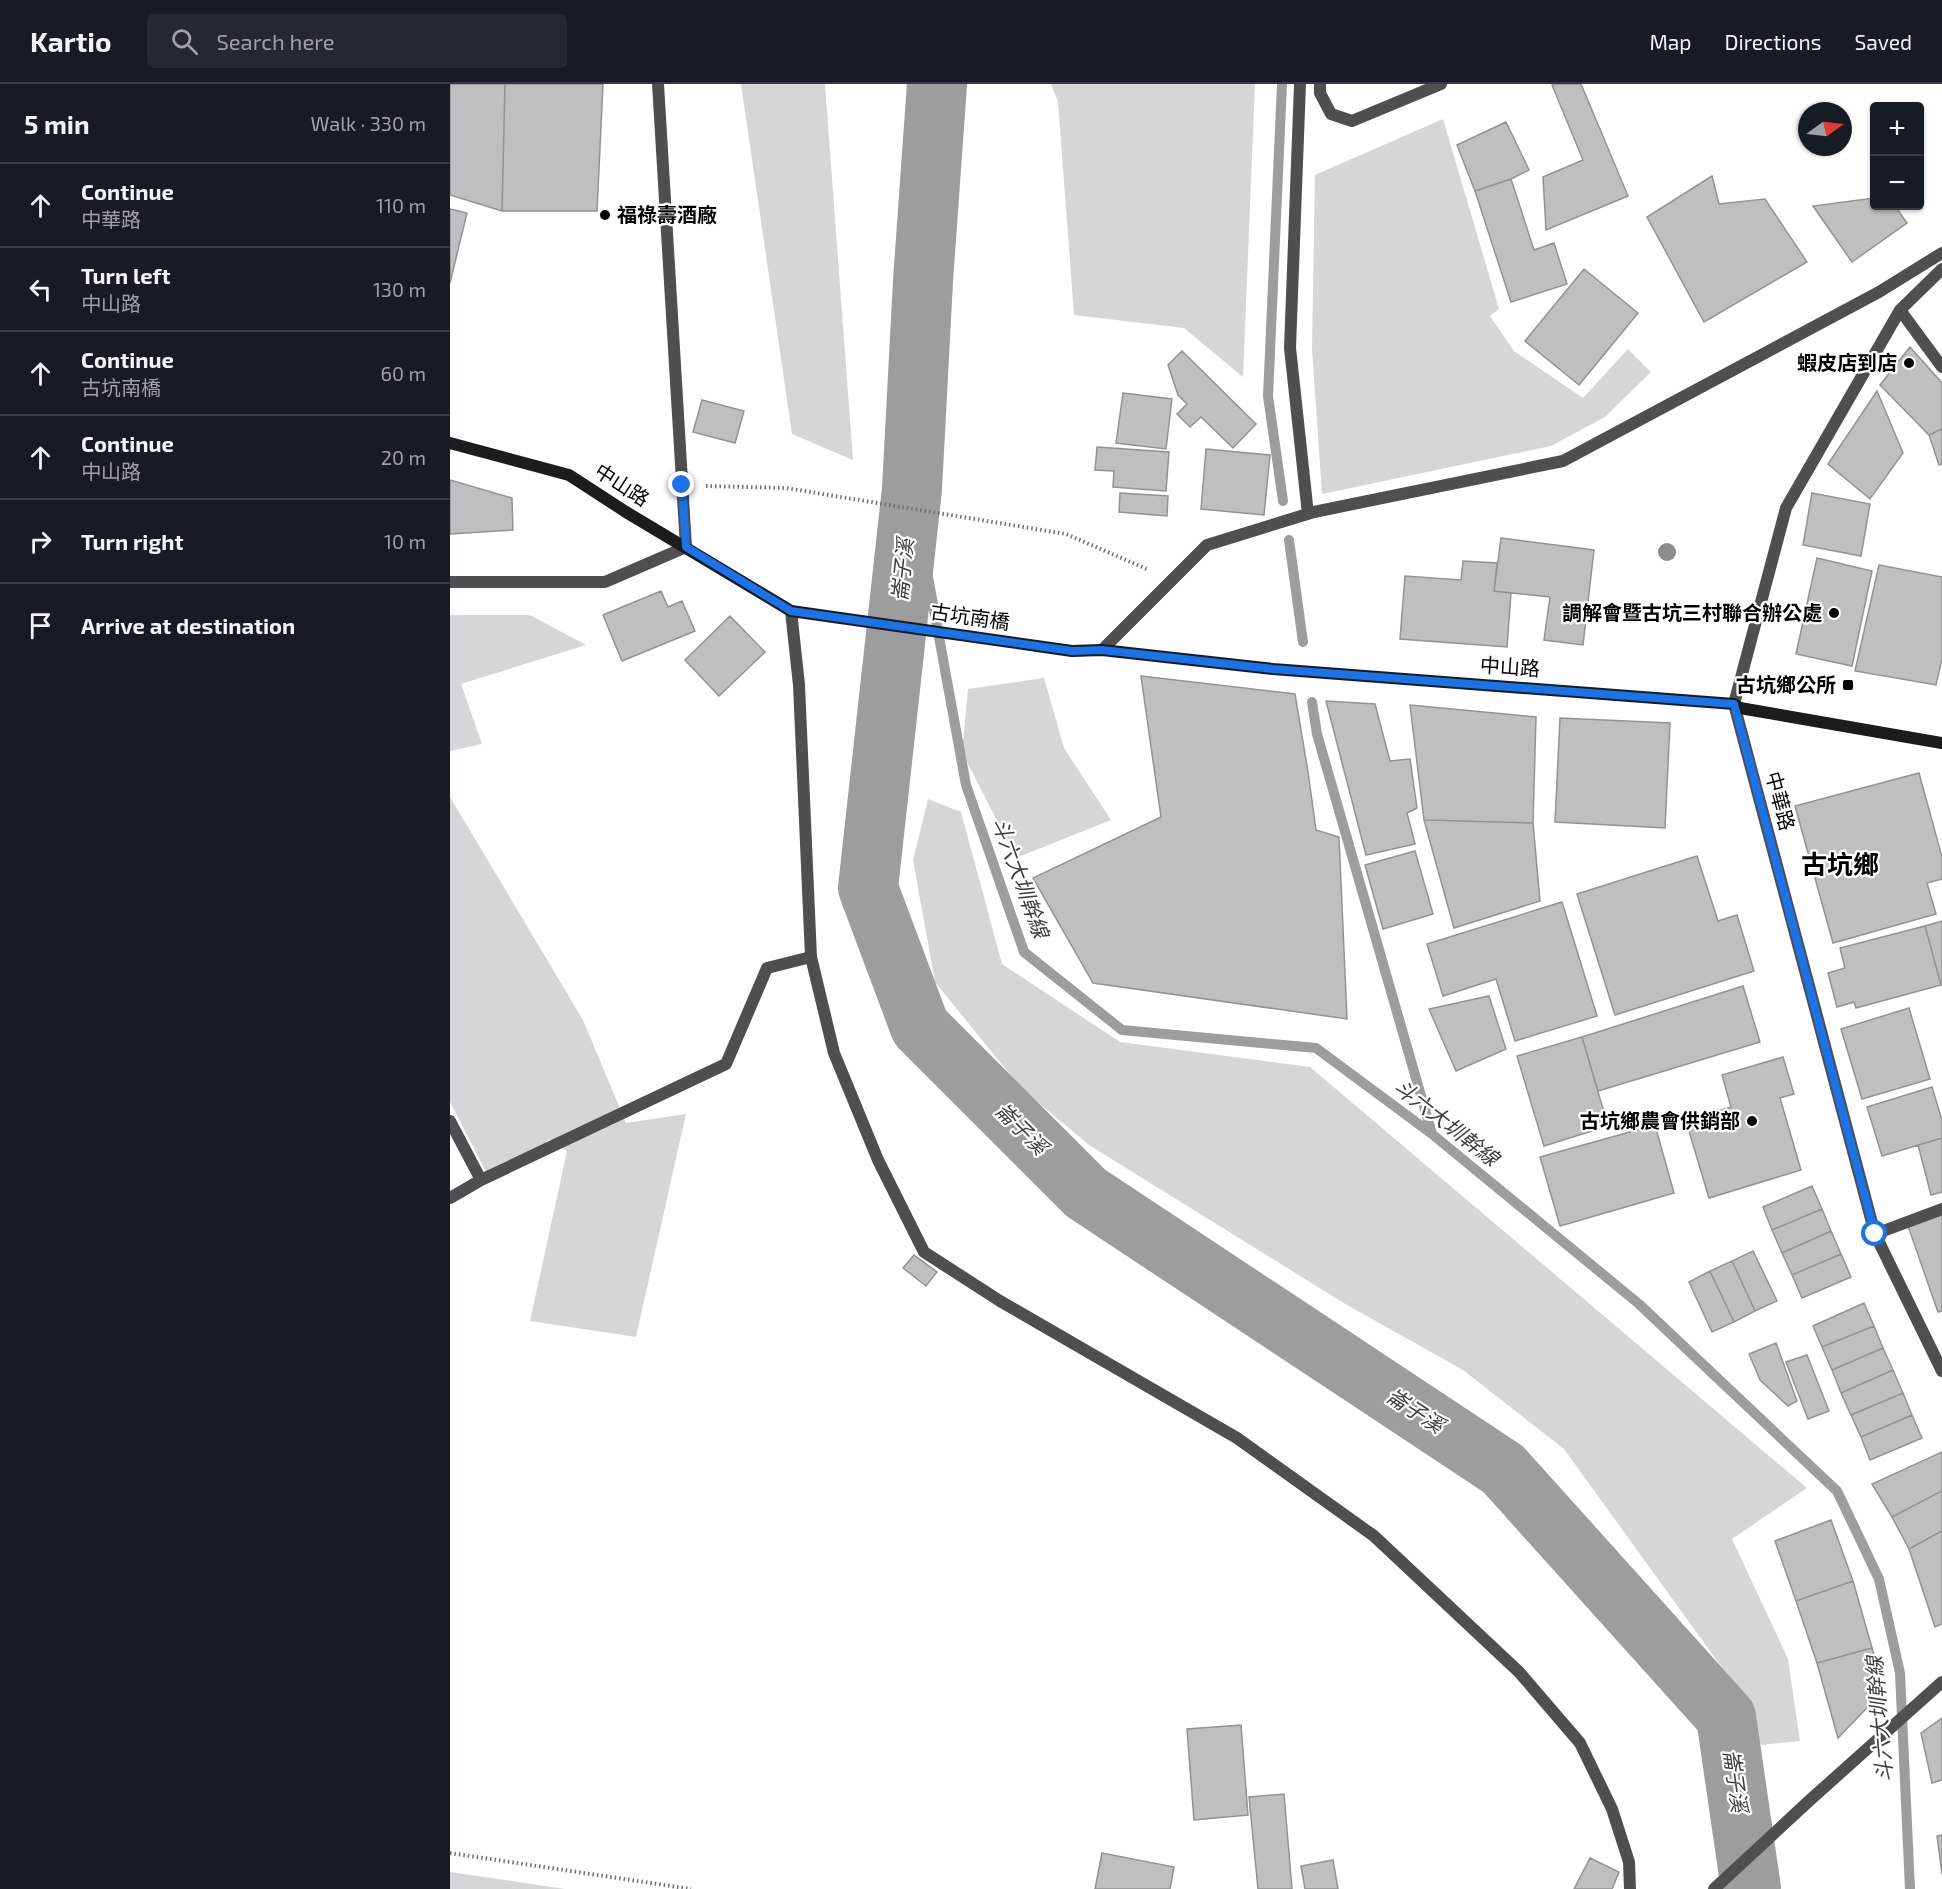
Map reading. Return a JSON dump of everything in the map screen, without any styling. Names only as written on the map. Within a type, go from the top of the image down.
[{"type":"main road","name":"中山路","points":[[450,443],[569,475],[791,611]]},
{"type":"main road","name":"古坑南橋","points":[[791,611],[1072,651]]},
{"type":"main road","name":"中山路","points":[[1072,651],[1102,650],[1273,669],[1734,704],[1740,708],[1942,743]]},
{"type":"street","points":[[450,582],[605,582],[686,547],[658,84]]},
{"type":"street","points":[[1300,84],[1290,348],[1308,514]]},
{"type":"street","points":[[1320,84],[1320,93],[1331,114],[1352,121],[1441,84]]},
{"type":"street","points":[[1102,650],[1207,545],[1308,514],[1563,461],[1879,292],[1942,253]]},
{"type":"street","name":"中華路","points":[[1942,270],[1900,310],[1786,508],[1734,704],[1875,1234],[1942,1371]]},
{"type":"street","points":[[1900,310],[1942,367]]},
{"type":"street","points":[[791,611],[799,685],[811,957],[834,1053],[878,1160],[924,1252],[1000,1302],[1237,1438],[1374,1536],[1519,1672],[1580,1743],[1612,1809],[1629,1862],[1630,1889]]},
{"type":"street","points":[[450,1198],[481,1180],[726,1064],[767,968],[811,957]]},
{"type":"street","points":[[450,1121],[481,1180]]},
{"type":"street","points":[[1875,1234],[1942,1209]]},
{"type":"street","points":[[1714,1889],[1942,1682]]},
{"type":"path","points":[[682,485],[786,488],[1066,534],[1171,580]]},
{"type":"path","points":[[450,1853],[691,1889]]},
{"type":"shaded area","points":[[741,84],[825,84],[853,460],[792,434]]},
{"type":"shaded area","points":[[1051,84],[1255,84],[1243,377],[1184,328],[1074,315],[1058,102]]},
{"type":"shaded area","points":[[1443,119],[1499,309],[1490,316],[1514,351],[1583,398],[1628,349],[1651,372],[1605,417],[1551,446],[1322,494],[1312,348],[1315,175]]},
{"type":"shaded area","points":[[450,615],[530,615],[586,645],[461,684],[482,744],[450,751]]},
{"type":"shaded area","points":[[1044,678],[1064,748],[1111,820],[1016,858],[962,752],[968,689]]},
{"type":"shaded area","points":[[450,797],[583,1020],[626,1123],[686,1114],[636,1337],[530,1321],[567,1151],[549,1139],[536,1154],[489,1178],[450,1102]]},
{"type":"shaded area","points":[[928,799],[961,812],[1002,964],[1120,1042],[1310,1067],[1807,1488],[1732,1539],[1788,1659],[1800,1741],[1761,1745],[1723,1669],[1564,1449],[1463,1370],[1347,1305],[1089,1145],[1021,1088],[935,982],[913,860]]},
{"type":"shaded area","points":[[450,1872],[565,1889],[450,1889]]},
{"type":"building","points":[[450,84],[505,84],[502,211],[450,195]]},
{"type":"building","points":[[505,84],[603,84],[597,211],[502,211]]},
{"type":"building","points":[[1581,84],[1628,196],[1546,230],[1543,177],[1583,160],[1552,85]]},
{"type":"building","points":[[1506,122],[1529,170],[1511,179],[1475,191],[1457,145]]},
{"type":"building","points":[[1712,176],[1719,204],[1765,199],[1807,262],[1704,322],[1647,217]]},
{"type":"building","points":[[1511,179],[1534,250],[1554,243],[1567,284],[1511,302],[1475,191]]},
{"type":"building","points":[[1870,199],[1870,210],[1898,210],[1907,223],[1852,262],[1813,206]]},
{"type":"building","points":[[450,209],[467,213],[450,283]]},
{"type":"building","points":[[1584,269],[1638,313],[1579,385],[1525,341]]},
{"type":"building","points":[[1910,347],[1942,383],[1942,429],[1929,435],[1880,385]]},
{"type":"building","points":[[1182,351],[1256,424],[1233,448],[1201,417],[1190,427],[1177,414],[1187,404],[1178,395],[1168,365]]},
{"type":"building","points":[[1877,391],[1903,453],[1870,499],[1828,464]]},
{"type":"building","points":[[1123,393],[1172,399],[1166,449],[1116,443]]},
{"type":"building","points":[[702,400],[744,411],[735,443],[693,432]]},
{"type":"building","points":[[1942,429],[1942,464],[1939,465],[1929,435]]},
{"type":"building","points":[[1097,447],[1169,452],[1166,491],[1113,487],[1114,471],[1095,470]]},
{"type":"building","points":[[1206,449],[1270,455],[1264,515],[1201,509]]},
{"type":"building","points":[[450,480],[512,498],[513,530],[450,534]]},
{"type":"building","points":[[1120,493],[1168,496],[1167,516],[1119,512]]},
{"type":"building","points":[[1812,493],[1870,504],[1861,556],[1803,545]]},
{"type":"building","points":[[1501,538],[1594,550],[1583,645],[1544,640],[1550,597],[1494,591]]},
{"type":"building","name":"調解會暨古坑三村聯合辦公處","points":[[1817,558],[1872,571],[1852,666],[1796,654]]},
{"type":"building","points":[[1463,561],[1497,563],[1494,591],[1511,593],[1507,647],[1400,639],[1405,576],[1461,580]]},
{"type":"building","points":[[1879,565],[1942,577],[1942,659],[1936,685],[1855,671]]},
{"type":"building","points":[[661,591],[668,607],[682,601],[695,631],[622,661],[603,615]]},
{"type":"building","points":[[730,616],[765,652],[719,696],[685,660]]},
{"type":"building","points":[[1141,676],[1295,694],[1316,830],[1339,837],[1347,1019],[1093,983],[1033,878],[1161,817]]},
{"type":"building","points":[[1326,701],[1375,704],[1390,761],[1410,759],[1417,808],[1407,813],[1415,844],[1366,855]]},
{"type":"building","points":[[1410,705],[1536,717],[1533,823],[1424,820]]},
{"type":"building","points":[[1560,718],[1670,723],[1665,828],[1555,822]]},
{"type":"building","points":[[1919,773],[1942,857],[1942,879],[1927,883],[1936,914],[1833,943],[1795,806]]},
{"type":"building","points":[[1424,820],[1533,823],[1540,901],[1454,928]]},
{"type":"building","points":[[1415,851],[1433,914],[1383,929],[1365,865]]},
{"type":"building","points":[[1697,856],[1718,921],[1737,915],[1754,971],[1615,1015],[1577,894]]},
{"type":"building","points":[[1562,902],[1597,1016],[1515,1041],[1496,979],[1443,996],[1427,944]]},
{"type":"building","points":[[1942,921],[1942,985],[1941,985],[1925,926]]},
{"type":"building","points":[[1925,926],[1941,985],[1856,1008],[1854,1002],[1837,1007],[1828,973],[1845,968],[1840,948]]},
{"type":"building","points":[[1743,986],[1760,1042],[1598,1091],[1582,1037]]},
{"type":"building","points":[[1489,996],[1506,1049],[1456,1071],[1429,1009]]},
{"type":"building","points":[[1909,1008],[1930,1079],[1862,1099],[1841,1029]]},
{"type":"building","points":[[1582,1037],[1608,1126],[1544,1146],[1517,1056]]},
{"type":"building","points":[[1783,1057],[1794,1094],[1780,1098],[1801,1170],[1709,1198],[1686,1121],[1731,1107],[1722,1075]]},
{"type":"building","points":[[1932,1087],[1942,1120],[1942,1138],[1882,1156],[1867,1107]]},
{"type":"building","points":[[1655,1125],[1674,1193],[1560,1226],[1540,1157]]},
{"type":"building","points":[[1942,1138],[1942,1192],[1931,1195],[1918,1145]]},
{"type":"building","points":[[1812,1186],[1822,1209],[1772,1230],[1763,1207]]},
{"type":"building","points":[[1822,1209],[1831,1231],[1782,1253],[1772,1230]]},
{"type":"building","points":[[1942,1215],[1942,1311],[1938,1312],[1908,1226]]},
{"type":"building","points":[[1831,1231],[1841,1254],[1792,1275],[1782,1253]]},
{"type":"building","points":[[1753,1251],[1777,1301],[1755,1311],[1732,1261]]},
{"type":"building","points":[[1841,1254],[1851,1277],[1802,1298],[1792,1275]]},
{"type":"building","points":[[914,1255],[937,1272],[926,1286],[903,1268]]},
{"type":"building","points":[[1732,1261],[1755,1311],[1734,1322],[1710,1271]]},
{"type":"building","points":[[1710,1271],[1734,1322],[1712,1332],[1689,1282]]},
{"type":"building","points":[[1864,1303],[1874,1326],[1822,1347],[1813,1326]]},
{"type":"building","points":[[1874,1326],[1883,1348],[1832,1370],[1822,1347]]},
{"type":"building","points":[[1776,1343],[1797,1401],[1788,1406],[1760,1380],[1749,1354]]},
{"type":"building","points":[[1883,1348],[1893,1370],[1841,1393],[1832,1370]]},
{"type":"building","points":[[1807,1355],[1829,1411],[1808,1419],[1786,1362]]},
{"type":"building","points":[[1893,1370],[1903,1393],[1851,1415],[1841,1393]]},
{"type":"building","points":[[1903,1393],[1912,1415],[1861,1437],[1851,1415]]},
{"type":"building","points":[[1912,1415],[1922,1438],[1870,1460],[1861,1437]]},
{"type":"building","points":[[1942,1452],[1942,1491],[1892,1517],[1872,1484]]},
{"type":"building","points":[[1942,1491],[1942,1531],[1909,1549],[1892,1517]]},
{"type":"building","points":[[1831,1520],[1853,1581],[1796,1601],[1775,1541]]},
{"type":"building","points":[[1942,1531],[1942,1624],[1935,1627],[1909,1549]]},
{"type":"building","points":[[1853,1581],[1872,1648],[1817,1663],[1796,1601]]},
{"type":"building","points":[[1872,1648],[1884,1690],[1838,1738],[1817,1663]]},
{"type":"building","points":[[1942,1718],[1942,1780],[1932,1783],[1921,1733]]},
{"type":"building","points":[[1241,1725],[1248,1815],[1194,1820],[1187,1729]]},
{"type":"building","points":[[1284,1794],[1292,1889],[1258,1889],[1249,1797]]},
{"type":"building","points":[[1942,1835],[1942,1874],[1937,1836]]},
{"type":"building","points":[[1102,1853],[1174,1867],[1170,1889],[1095,1889]]},
{"type":"building","points":[[1590,1858],[1619,1872],[1612,1889],[1574,1889]]},
{"type":"building","points":[[1333,1860],[1338,1889],[1305,1889],[1301,1866]]},
{"type":"waterway","name":"崙子溪","points":[[937,84],[923,281],[912,489],[868,888],[920,1027],[1086,1193],[1503,1469],[1726,1717],[1751,1889]]},
{"type":"waterway","points":[[1282,84],[1268,396],[1283,501]]},
{"type":"waterway","name":"斗六大圳幹線","points":[[912,489],[966,785],[1024,952],[1122,1030],[1316,1048],[1432,1134],[1639,1304],[1837,1491],[1879,1579],[1900,1673],[1910,1889]]},
{"type":"waterway","points":[[1289,540],[1303,642]]},
{"type":"waterway","points":[[1312,702],[1317,734],[1432,1134]]},
{"type":"place","name":"福祿壽酒廠","points":[[605,215]]},
{"type":"place","name":"蝦皮店到店","points":[[1909,363]]},
{"type":"place","name":"調解會暨古坑三村聯合辦公處","points":[[1834,613]]},
{"type":"place","name":"古坑鄉公所","points":[[1848,685]]},
{"type":"place","name":"古坑鄉農會供銷部","points":[[1752,1121]]},
{"type":"district","name":"古坑鄉","points":[[1840,865]]},
{"type":"route","points":[[682,485],[686,547],[791,611],[1072,651],[1102,650],[1273,669],[1734,704],[1875,1234]]}]
